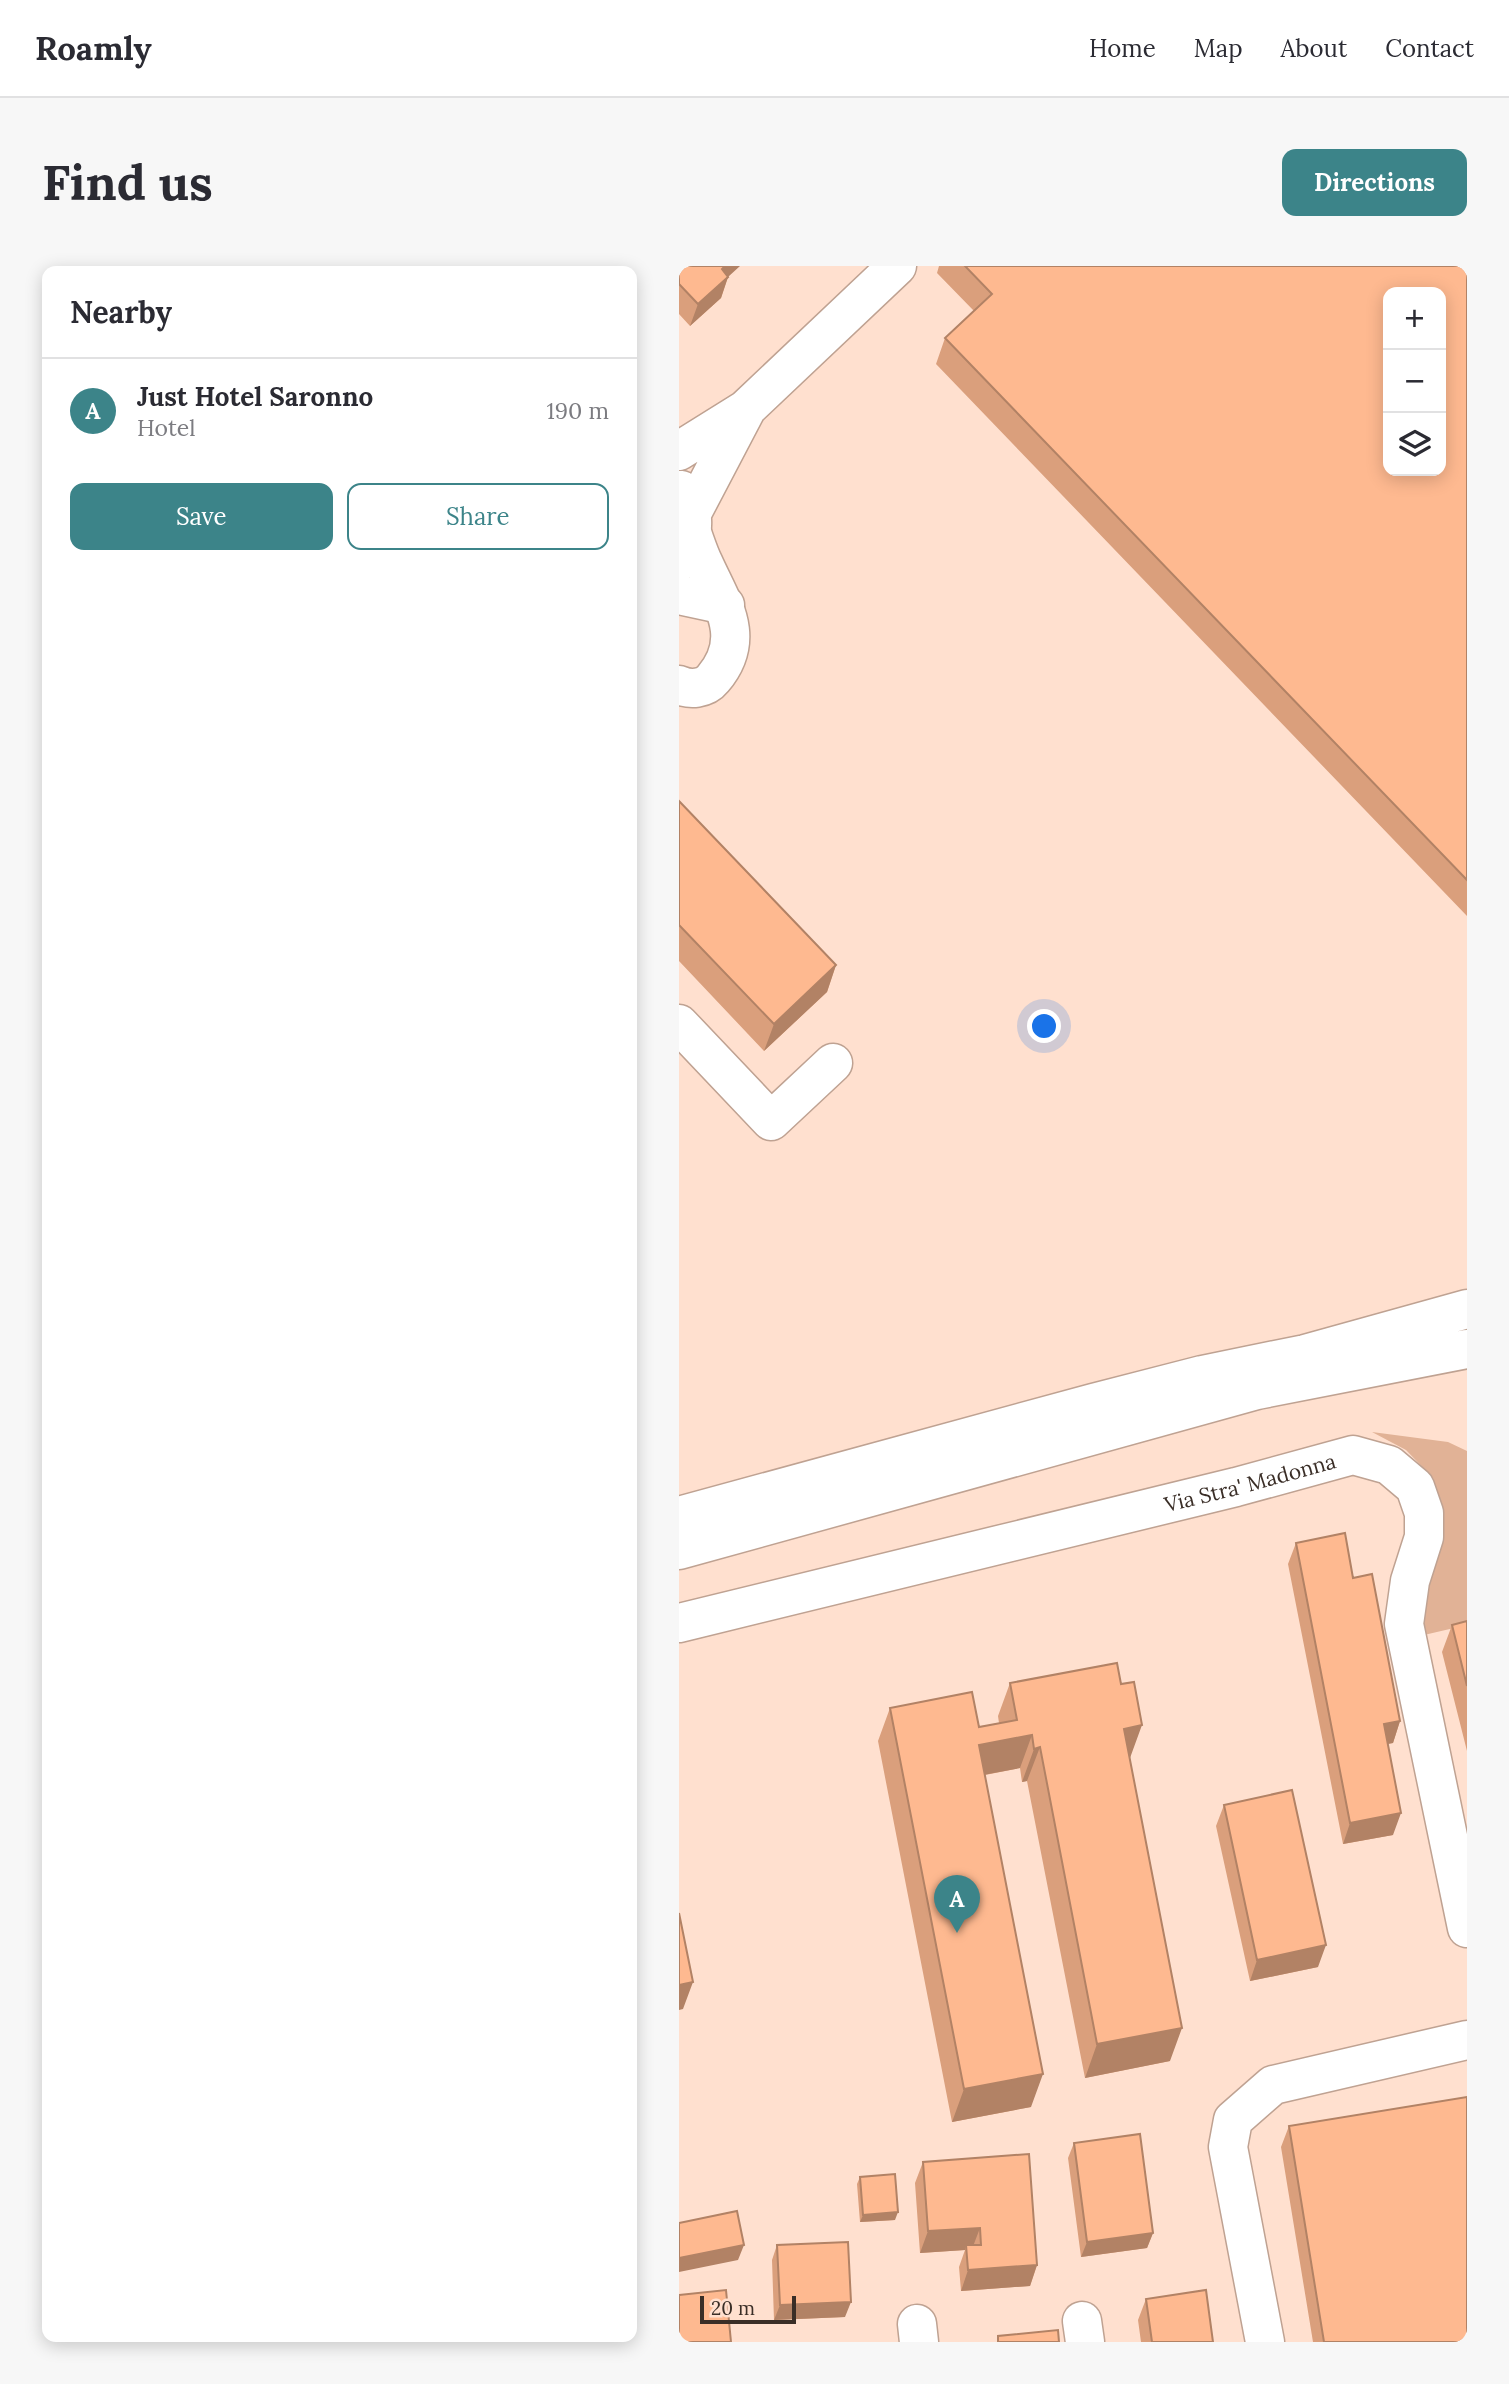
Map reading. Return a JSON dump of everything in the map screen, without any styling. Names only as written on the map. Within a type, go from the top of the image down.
[{"type":"main road","points":[[679,451],[746,409],[897,266]]},
{"type":"main road","points":[[679,685],[688,689],[708,685],[719,672],[729,649],[730,626],[725,605],[685,524],[746,409]]},
{"type":"main road","points":[[679,595],[725,605]]},
{"type":"main road","points":[[679,1024],[771,1121],[833,1063]]},
{"type":"main road","points":[[679,1550],[1234,1396],[1467,1309]]},
{"type":"main road","points":[[1311,1366],[1386,1347],[1467,1348]]},
{"type":"main road","points":[[679,1516],[1202,1375],[1311,1366],[1467,1376]]},
{"type":"main road","name":"Via Stra' Madonna","points":[[679,1623],[1236,1487],[1353,1455],[1389,1465],[1415,1487],[1424,1513],[1424,1537],[1410,1581],[1404,1625],[1467,1928]]},
{"type":"main road","points":[[1265,2342],[1228,2147],[1233,2120],[1273,2085],[1467,2040]]},
{"type":"shaded area","points":[[1372,1432],[1448,1442],[1467,1451],[1467,1625],[1424,1635],[1421,1608],[1444,1517],[1433,1478],[1406,1450]]},
{"type":"building","points":[[679,266],[725,266],[722,269],[728,277],[698,304],[679,284]]},
{"type":"building","points":[[965,266],[1467,266],[1467,880],[945,338],[992,294]]},
{"type":"building","points":[[679,801],[836,965],[774,1024],[679,925]]},
{"type":"building","points":[[1345,1533],[1353,1578],[1372,1574],[1400,1721],[1384,1724],[1401,1813],[1350,1823],[1296,1543]]},
{"type":"building","points":[[1467,1621],[1467,1686],[1452,1625]]},
{"type":"building","points":[[1117,1663],[1121,1684],[1134,1682],[1142,1725],[1124,1729],[1182,2028],[1097,2044],[1040,1747],[1034,1749],[1032,1735],[979,1745],[1043,2074],[964,2089],[890,1708],[972,1692],[979,1727],[1017,1720],[1010,1683]]},
{"type":"building","points":[[1292,1790],[1326,1945],[1257,1960],[1224,1805]]},
{"type":"building","points":[[679,1913],[693,1982],[679,1985]]},
{"type":"building","points":[[1467,2097],[1467,2342],[1324,2342],[1289,2126]]},
{"type":"building","points":[[1140,2134],[1153,2233],[1087,2242],[1074,2143]]},
{"type":"building","points":[[1029,2154],[1037,2265],[968,2270],[966,2245],[981,2245],[980,2228],[928,2231],[923,2162]]},
{"type":"building","points":[[895,2174],[898,2212],[863,2215],[860,2177]]},
{"type":"building","points":[[737,2211],[744,2245],[679,2258],[679,2223]]},
{"type":"building","points":[[848,2242],[851,2302],[780,2305],[777,2245]]},
{"type":"building","points":[[726,2290],[731,2342],[679,2342],[679,2295]]},
{"type":"building","points":[[1206,2290],[1213,2342],[1152,2342],[1146,2299]]},
{"type":"building","points":[[1058,2330],[1059,2342],[998,2342],[998,2336]]},
{"type":"place","name":"Just Hotel Saronno","points":[[957,1933]]}]
